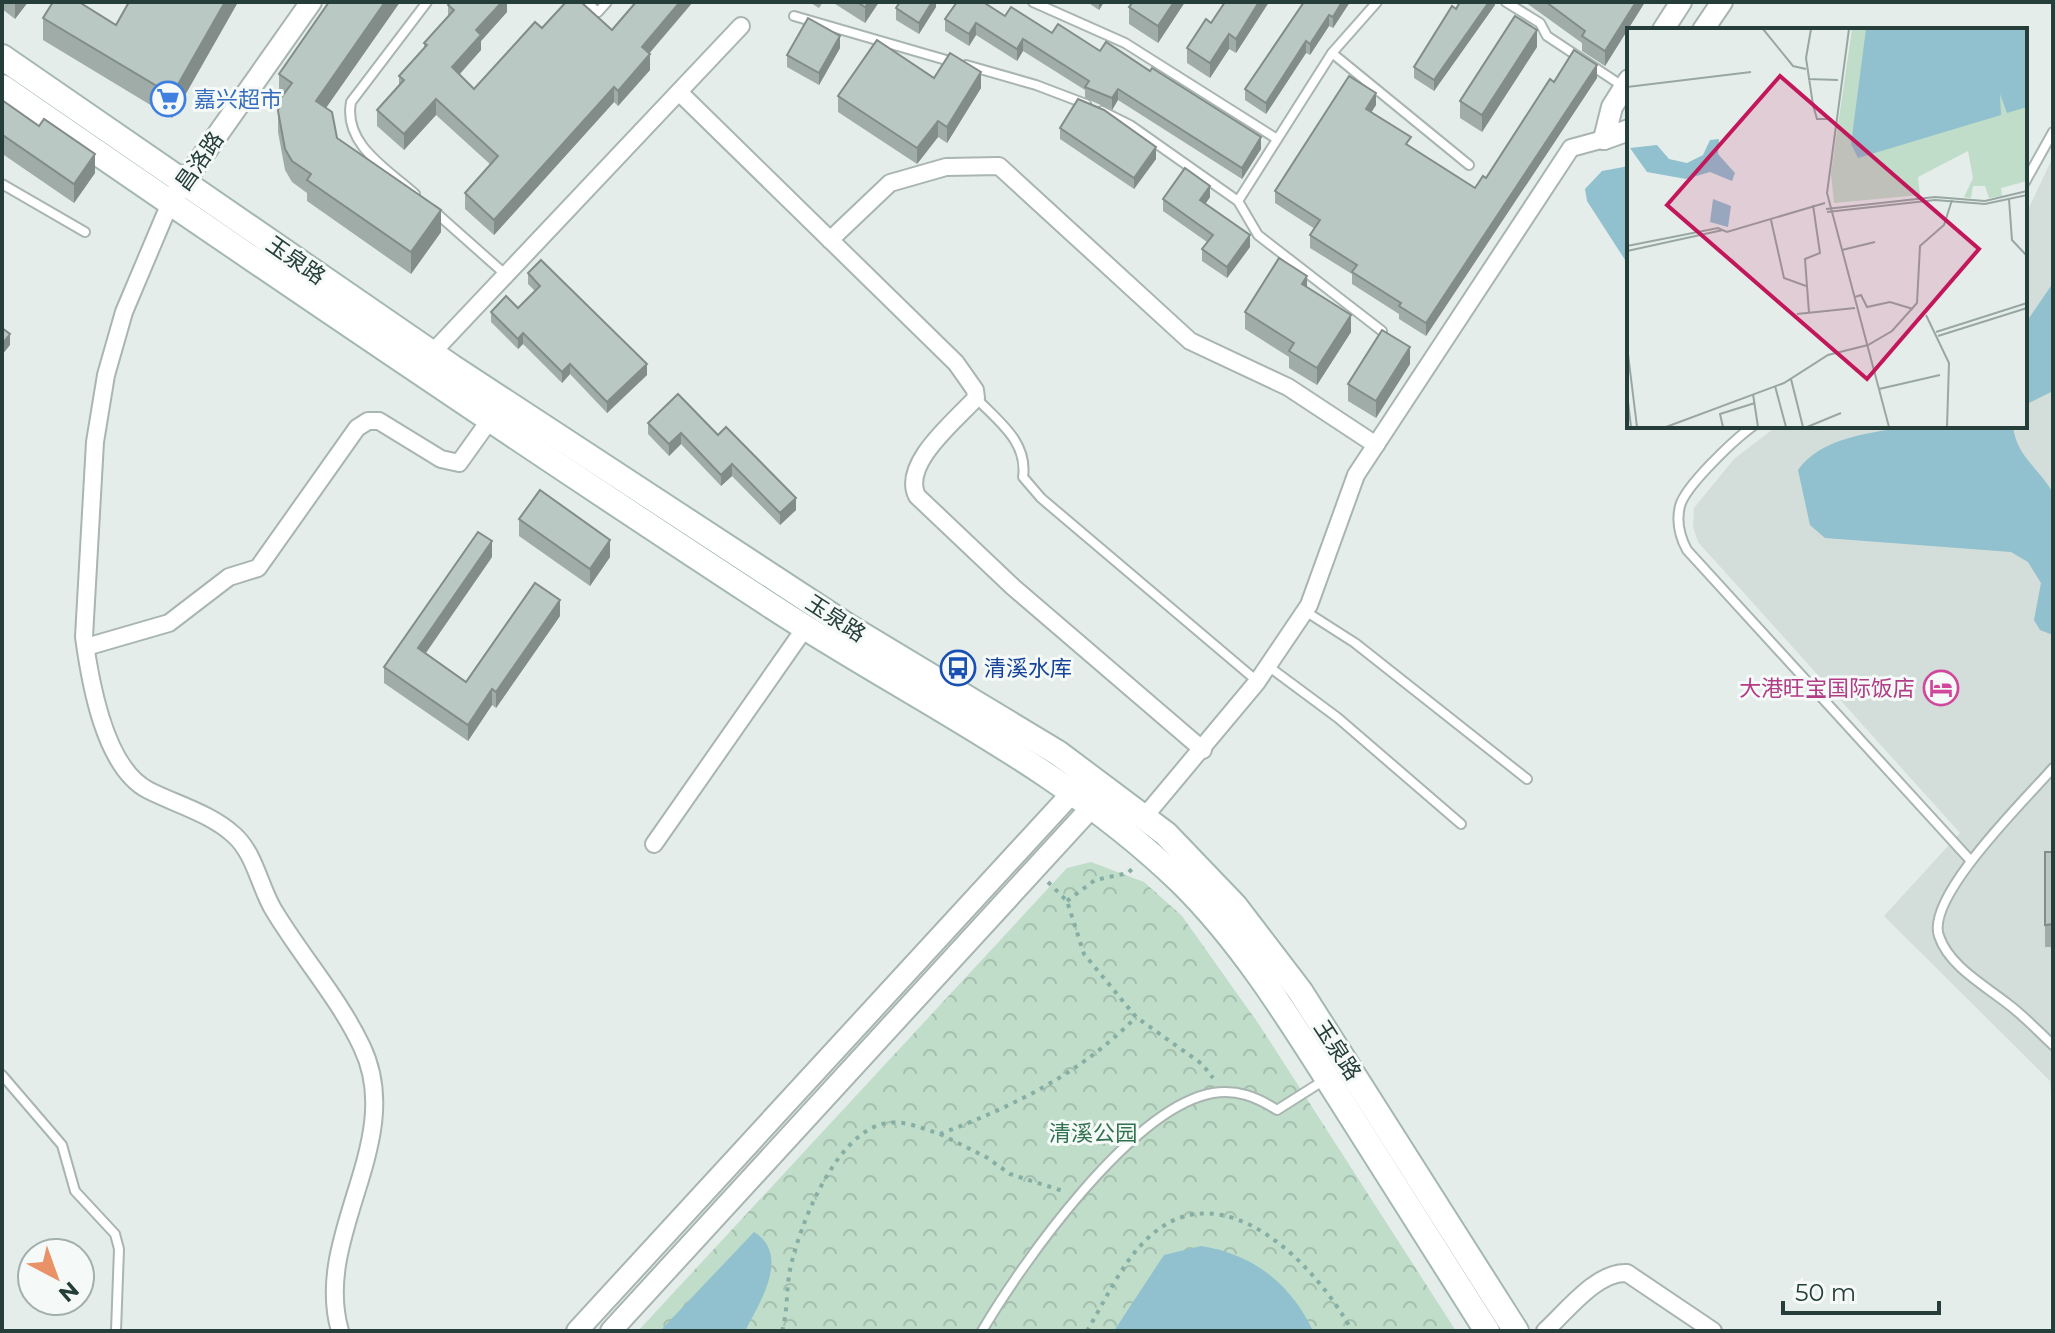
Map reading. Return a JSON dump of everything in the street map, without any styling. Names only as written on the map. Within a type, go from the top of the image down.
[{"type":"main road","name":"玉泉路","points":[[2,57],[432,353],[849,627],[1089,774],[1145,816],[1203,868],[1266,944],[1331,1039],[1516,1331]]},
{"type":"main road","name":"玉泉路","points":[[2,87],[489,421],[805,628],[1072,792],[1149,853],[1185,886],[1246,960],[1327,1078],[1487,1331]]},
{"type":"street","points":[[1664,28],[1681,2]]},
{"type":"street","points":[[1704,28],[1722,2]]},
{"type":"street","name":"昌洛路","points":[[170,203],[309,3]]},
{"type":"street","points":[[432,353],[741,26]]},
{"type":"street","points":[[1604,139],[1612,107],[1627,84]]},
{"type":"street","points":[[679,92],[956,363],[975,390],[976,398],[917,464],[912,482],[917,496],[1013,587],[1203,750]]},
{"type":"street","points":[[1145,816],[1257,682],[1305,611],[1356,475],[1571,148],[1627,131]]},
{"type":"street","points":[[830,240],[890,183],[946,167],[999,166],[1190,341],[1288,387],[1376,445]]},
{"type":"street","points":[[170,203],[124,312],[100,407],[92,477],[86,647],[102,721],[111,744],[132,778],[147,790],[233,834],[249,854],[272,907],[363,1049],[374,1106],[366,1157],[334,1269],[333,1293],[340,1331]]},
{"type":"street","points":[[86,647],[169,623],[187,613],[229,577],[258,568],[357,428],[368,421],[379,421],[441,459],[459,463],[489,421]]},
{"type":"street","points":[[654,844],[805,628]]},
{"type":"street","points":[[577,1331],[1089,774]]},
{"type":"street","points":[[611,1331],[1109,788]]},
{"type":"street","points":[[1545,1331],[1604,1278],[1627,1273],[1713,1331]]},
{"type":"lane","points":[[427,2],[351,102],[352,133],[364,148],[505,274]]},
{"type":"lane","points":[[586,2],[598,12],[607,2]]},
{"type":"lane","points":[[1033,2],[1125,43],[1277,139]]},
{"type":"lane","points":[[1238,201],[1332,53],[1377,2]]},
{"type":"lane","points":[[1506,2],[1540,23],[1547,36],[1627,84]]},
{"type":"lane","points":[[794,16],[1069,96],[1130,125],[1238,201],[1258,235],[1382,331]]},
{"type":"lane","points":[[1332,53],[1469,165]]},
{"type":"lane","points":[[2027,178],[2053,132]]},
{"type":"lane","points":[[2,184],[85,232]]},
{"type":"lane","points":[[976,398],[1016,441],[1026,459],[1023,477],[1041,498],[1257,682]]},
{"type":"lane","points":[[1751,428],[1724,450],[1681,502],[1679,529],[1687,550],[1971,861]]},
{"type":"lane","points":[[1305,611],[1355,643],[1527,779]]},
{"type":"lane","points":[[1268,666],[1338,718],[1461,824]]},
{"type":"lane","points":[[2053,768],[1971,861],[1941,906],[1937,920],[1938,935],[1973,979],[2009,1004],[2053,1045]]},
{"type":"lane","points":[[2,1075],[62,1145],[75,1191],[115,1234],[119,1249],[116,1331]]},
{"type":"lane","points":[[982,1331],[1018,1271],[1079,1197],[1156,1122],[1202,1096],[1225,1092],[1250,1096],[1277,1110],[1327,1078]]},
{"type":"path","points":[[1067,901],[1095,880],[1128,873],[1149,853]]},
{"type":"path","points":[[1036,868],[1067,901],[1084,954],[1136,1017],[1202,1064],[1225,1092]]},
{"type":"path","points":[[940,1134],[1005,1108],[1056,1082],[1098,1053],[1136,1017]]},
{"type":"path","points":[[782,1331],[790,1271],[806,1215],[840,1157],[866,1130],[883,1123],[904,1122],[940,1134],[986,1157],[1010,1174],[1079,1197]]},
{"type":"path","points":[[1087,1331],[1148,1238],[1171,1222],[1207,1214],[1244,1223],[1292,1253],[1324,1285],[1352,1331]]},
{"type":"shaded area","name":"大港旺宝国际饭店","points":[[2053,157],[2053,1123],[2050,1081],[1884,916],[1960,833],[1698,542],[1693,527],[1694,508],[1734,459],[1774,428],[2027,428],[2027,212]]},
{"type":"green space","name":"清溪公园","points":[[1091,862],[1144,882],[1182,916],[1260,1026],[1456,1331],[638,1331],[1067,868]]},
{"type":"water","points":[[1627,166],[1627,263],[1587,201],[1585,189],[1602,171]]},
{"type":"water","points":[[2053,283],[2053,391],[2027,404],[2027,321]]},
{"type":"water","points":[[1900,428],[2013,428],[2023,454],[2053,493],[2053,635],[2040,630],[2034,620],[2041,583],[2028,562],[2011,552],[1825,538],[1810,525],[1798,470],[1820,450],[1865,434]]},
{"type":"water","points":[[754,1232],[765,1242],[771,1266],[764,1293],[745,1331],[660,1331]]},
{"type":"water","points":[[1201,1246],[1237,1256],[1268,1274],[1294,1299],[1313,1331],[1114,1331],[1164,1255]]},
{"type":"building","points":[[53,2],[79,2],[116,25],[129,2],[225,2],[172,95],[43,18]]},
{"type":"building","points":[[329,2],[385,2],[316,101],[332,112],[337,138],[441,210],[411,252],[307,180],[311,174],[292,161],[285,149],[278,111],[281,98],[292,83],[279,74]]},
{"type":"building","points":[[451,2],[502,2],[476,30],[481,35],[452,67],[474,89],[535,22],[542,28],[566,2],[581,2],[612,30],[636,2],[680,2],[642,47],[650,54],[618,91],[614,87],[494,220],[465,193],[498,156],[436,99],[404,134],[377,110],[404,80],[399,76],[427,45],[424,43],[454,10],[448,5]]},
{"type":"building","points":[[900,2],[932,2],[919,23],[896,8]]},
{"type":"building","points":[[957,2],[983,2],[1005,16],[1011,7],[1052,33],[1058,24],[1100,51],[1106,42],[1261,137],[1242,168],[1118,89],[1112,98],[1085,87],[1089,81],[1023,39],[1017,49],[976,23],[969,34],[945,19]]},
{"type":"building","points":[[1133,2],[1174,2],[1158,26],[1129,7]]},
{"type":"building","points":[[1225,2],[1259,2],[1236,39],[1229,34],[1210,63],[1187,48],[1206,19],[1211,23]]},
{"type":"building","points":[[1304,2],[1342,2],[1333,17],[1329,15],[1310,44],[1306,41],[1266,103],[1245,89]]},
{"type":"building","points":[[1460,2],[1489,2],[1434,80],[1414,67],[1452,6],[1456,9]]},
{"type":"building","points":[[1546,2],[1636,2],[1605,51],[1582,36],[1585,31]]},
{"type":"building","points":[[1515,16],[1537,30],[1482,115],[1460,101]]},
{"type":"building","points":[[808,18],[840,36],[819,73],[787,55]]},
{"type":"building","points":[[877,40],[934,78],[950,53],[981,72],[947,127],[938,121],[917,148],[838,96]]},
{"type":"building","points":[[1574,50],[1597,65],[1426,323],[1352,272],[1357,265],[1310,235],[1320,220],[1275,191],[1349,76],[1376,93],[1366,109],[1411,137],[1406,144],[1475,188],[1483,176],[1486,178],[1550,79],[1554,82]]},
{"type":"building","points":[[1078,99],[1104,110],[1156,147],[1134,178],[1060,128]]},
{"type":"building","points":[[2,100],[39,126],[44,119],[95,154],[74,184],[4,136],[2,139]]},
{"type":"building","points":[[1185,168],[1210,186],[1200,200],[1250,235],[1227,267],[1202,249],[1213,235],[1163,199]]},
{"type":"building","points":[[1279,258],[1307,276],[1302,284],[1351,315],[1317,368],[1289,351],[1294,343],[1245,312]]},
{"type":"building","points":[[541,260],[647,364],[607,402],[570,364],[562,372],[523,333],[518,339],[491,312],[506,296],[518,308],[540,286],[528,273]]},
{"type":"building","points":[[2,328],[10,334],[2,344]]},
{"type":"building","points":[[1382,330],[1410,347],[1376,401],[1348,384]]},
{"type":"building","points":[[678,394],[718,435],[726,427],[796,498],[780,513],[732,464],[721,475],[681,433],[669,444],[648,423]]},
{"type":"building","points":[[540,490],[610,540],[590,569],[519,519]]},
{"type":"building","points":[[478,532],[492,541],[418,648],[466,682],[535,583],[560,600],[496,692],[492,689],[468,725],[384,667]]},
{"type":"building","points":[[2045,852],[2053,852],[2053,924],[2045,925]]},
{"type":"place","name":"嘉兴超市","points":[[168,99]]},
{"type":"place","name":"清溪水库","points":[[958,668]]},
{"type":"place","name":"大港旺宝国际饭店","points":[[1941,688]]}]
